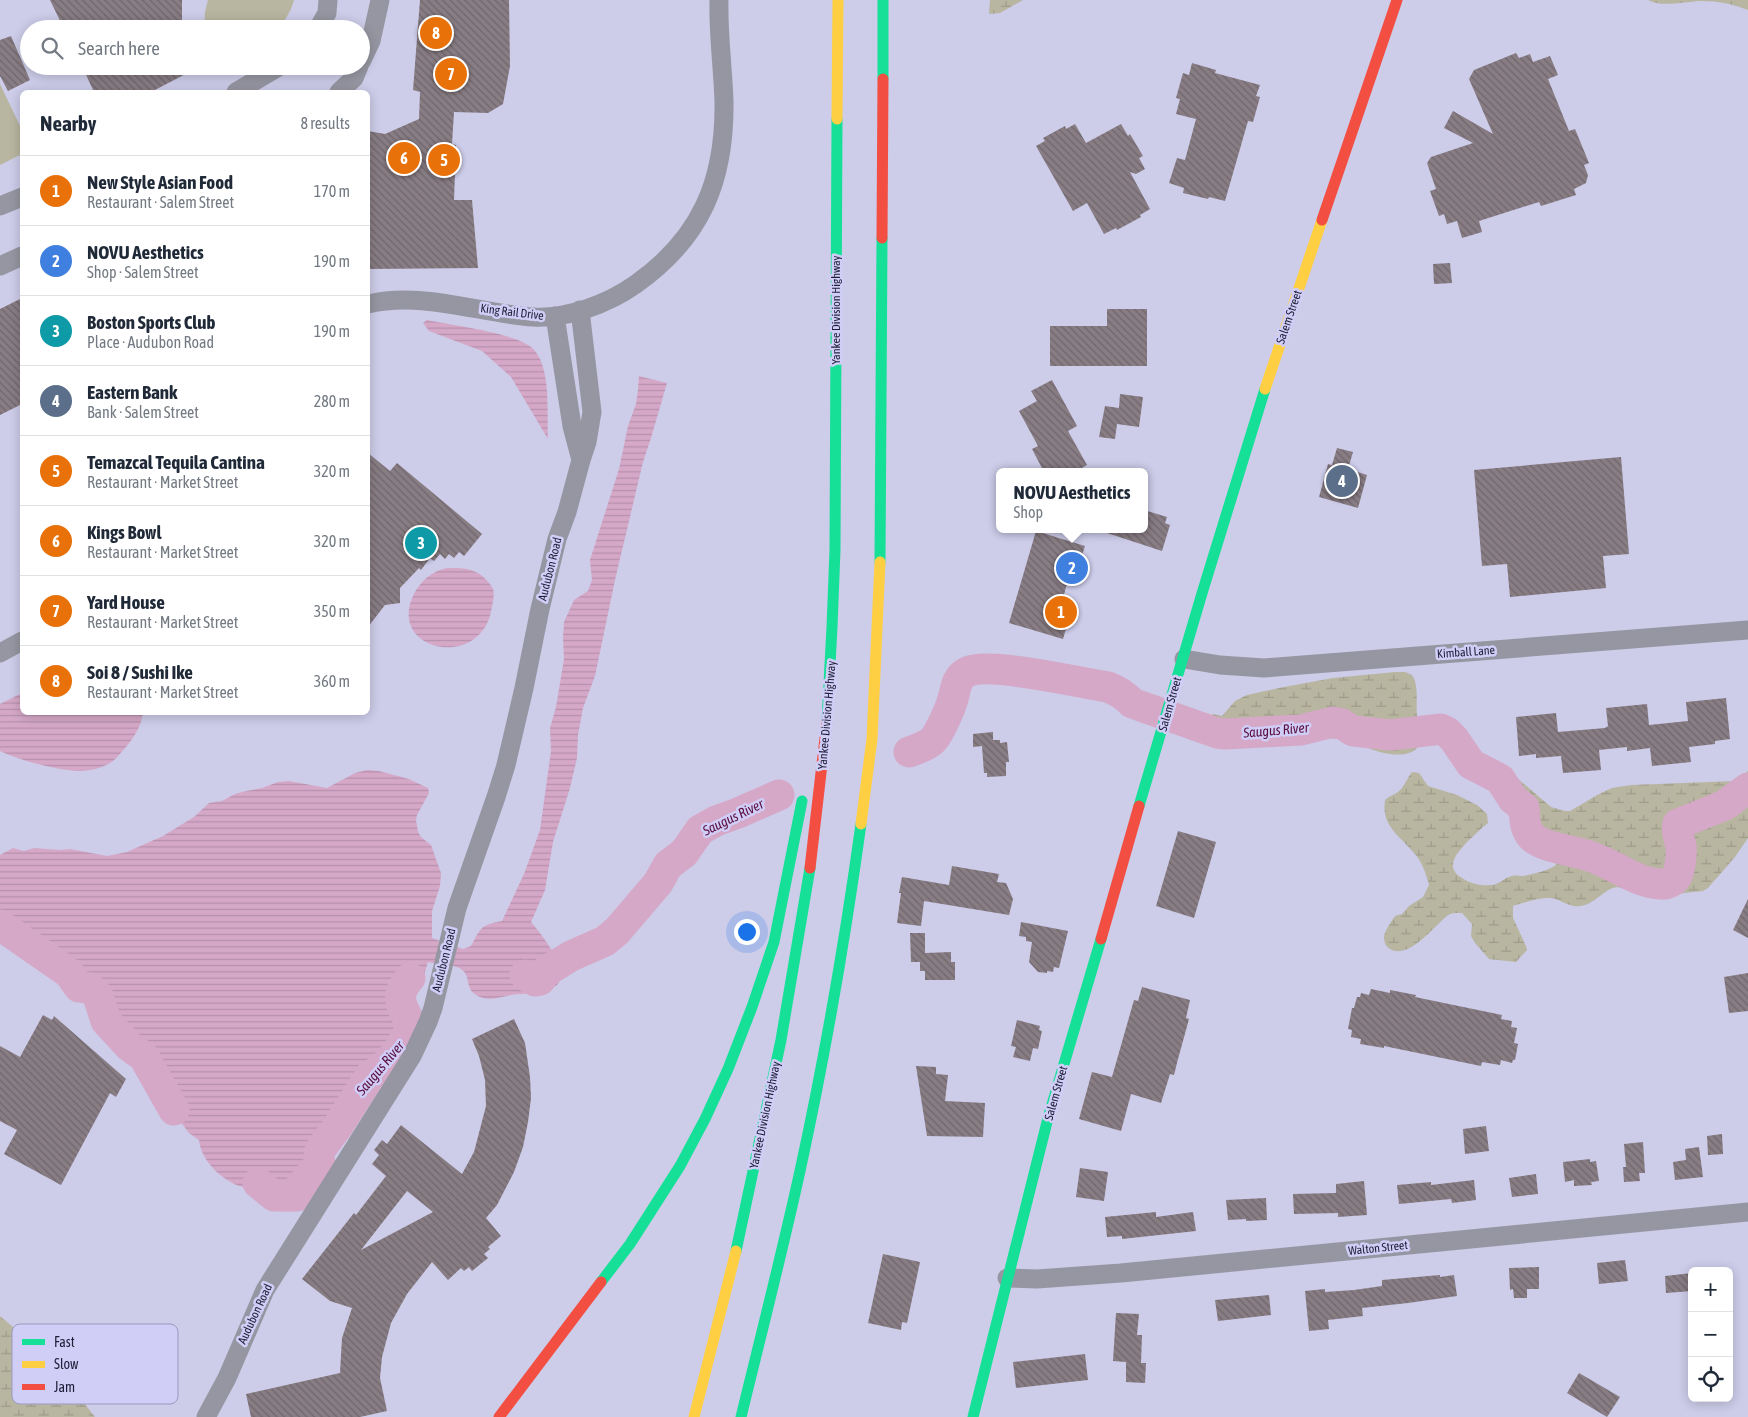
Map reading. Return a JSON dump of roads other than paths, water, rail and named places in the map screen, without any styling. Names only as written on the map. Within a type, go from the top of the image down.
[{"type":"main road","name":"Yankee Division Highway","points":[[694,1417],[710,1360],[741,1231],[794,973],[816,826],[824,749],[832,650],[835,549],[838,0]]},
{"type":"main road","points":[[772,1338],[800,1171],[847,925],[872,739],[880,591],[882,0]]},
{"type":"main road","name":"Salem Street","points":[[972,1417],[1051,1109],[1184,659],[1278,348],[1396,0]]},
{"type":"main road","points":[[813,747],[832,650]]},
{"type":"main road","points":[[499,1417],[630,1244],[680,1166],[705,1119],[728,1069],[774,942],[805,786]]},
{"type":"main road","points":[[741,1417],[800,1171]]},
{"type":"street","points":[[323,20],[327,13],[328,0]]},
{"type":"street","points":[[370,45],[380,0]]},
{"type":"street","name":"King Rail Drive","points":[[370,304],[398,300],[428,301],[532,317],[555,316],[604,302],[628,290],[654,272],[676,251],[702,213],[716,176],[723,130],[724,101],[719,0]]},
{"type":"street","points":[[239,90],[265,75]]},
{"type":"street","points":[[341,90],[355,75]]},
{"type":"street","points":[[0,206],[20,198]]},
{"type":"street","points":[[0,266],[20,257]]},
{"type":"street","name":"Audubon Road","points":[[206,1417],[226,1378],[265,1290],[412,1056],[428,1022],[457,908],[506,765],[557,539],[570,503],[580,460],[587,442],[592,412],[580,310]]},
{"type":"street","name":"Audubon Road","points":[[555,316],[572,426],[580,460]]},
{"type":"street","name":"Kimball Lane","points":[[1184,659],[1220,665],[1264,668],[1748,630]]},
{"type":"street","points":[[0,653],[20,642]]},
{"type":"street","name":"Walton Street","points":[[1007,1278],[1036,1279],[1121,1273],[1748,1212]]},
{"type":"water","points":[[427,320],[497,334],[523,342],[532,348],[540,359],[545,377],[548,439],[511,377],[482,351],[429,331],[423,323]]},
{"type":"water","points":[[639,376],[667,383],[643,462],[595,676],[583,708],[578,735],[577,758],[570,788],[553,842],[545,890],[531,922],[558,962],[560,978],[557,985],[545,991],[535,993],[487,999],[472,992],[465,972],[458,967],[428,962],[424,975],[414,983],[412,990],[413,1000],[386,1064],[362,1098],[355,1114],[342,1126],[337,1136],[317,1159],[295,1197],[282,1200],[270,1199],[259,1189],[239,1186],[231,1182],[209,1164],[204,1156],[199,1140],[189,1133],[150,1085],[153,1067],[144,1051],[88,995],[72,970],[45,950],[25,931],[0,917],[0,855],[13,848],[24,851],[34,848],[70,849],[107,856],[127,852],[163,836],[194,817],[209,803],[222,801],[235,794],[278,782],[289,781],[327,788],[355,773],[367,770],[379,771],[409,779],[428,788],[429,793],[416,820],[418,832],[431,845],[441,873],[440,886],[432,911],[432,938],[463,949],[471,946],[482,928],[502,921],[524,874],[540,830],[551,751],[550,728],[556,707],[564,659],[564,622],[574,600],[588,591],[592,580],[590,560],[619,469],[628,426],[636,404]]},
{"type":"water","points":[[447,568],[465,569],[480,574],[494,591],[491,612],[483,630],[470,642],[454,647],[438,646],[423,641],[413,630],[409,615],[413,596],[419,586],[431,574]]},
{"type":"water","points":[[20,694],[20,715],[143,715],[135,735],[113,761],[103,767],[74,771],[29,762],[0,751],[0,704]]},
{"type":"waterway","name":"Saugus River","points":[[909,752],[925,746],[935,738],[949,710],[956,685],[960,678],[967,672],[978,669],[1014,671],[1108,687],[1132,703],[1217,733],[1301,730],[1333,722],[1342,724],[1353,731],[1391,735],[1441,729],[1454,739],[1471,764],[1500,779],[1513,799],[1524,808],[1525,823],[1532,837],[1537,841],[1596,858],[1642,880],[1663,884],[1674,879],[1679,870],[1681,849],[1678,824],[1725,805],[1748,788]]},
{"type":"waterway","name":"Saugus River","points":[[525,975],[535,981],[540,980],[545,972],[571,956],[605,941],[617,931],[658,883],[668,865],[684,853],[700,830],[716,821],[779,795]]},
{"type":"waterway","name":"Saugus River","points":[[0,925],[69,973],[79,987],[90,988],[98,996],[106,1021],[129,1046],[144,1057],[174,1110]]},
{"type":"waterway","name":"Saugus River","points":[[258,1183],[274,1196],[297,1196],[299,1188],[320,1164],[320,1150],[370,1076],[383,1068],[397,1052],[407,1036],[411,1024],[402,1006],[401,995],[405,984],[410,978]]},
{"type":"place","name":"Soi 8 / Sushi Ike","points":[[436,33]]},
{"type":"place","name":"Yard House","points":[[451,74]]},
{"type":"place","name":"Kings Bowl","points":[[404,158]]},
{"type":"place","name":"Temazcal Tequila Cantina","points":[[444,160]]},
{"type":"place","name":"Eastern Bank","points":[[1342,481]]},
{"type":"place","name":"Boston Sports Club","points":[[421,543]]},
{"type":"place","name":"NOVU Aesthetics","points":[[1072,568]]},
{"type":"place","name":"New Style Asian Food","points":[[1061,612]]}]
